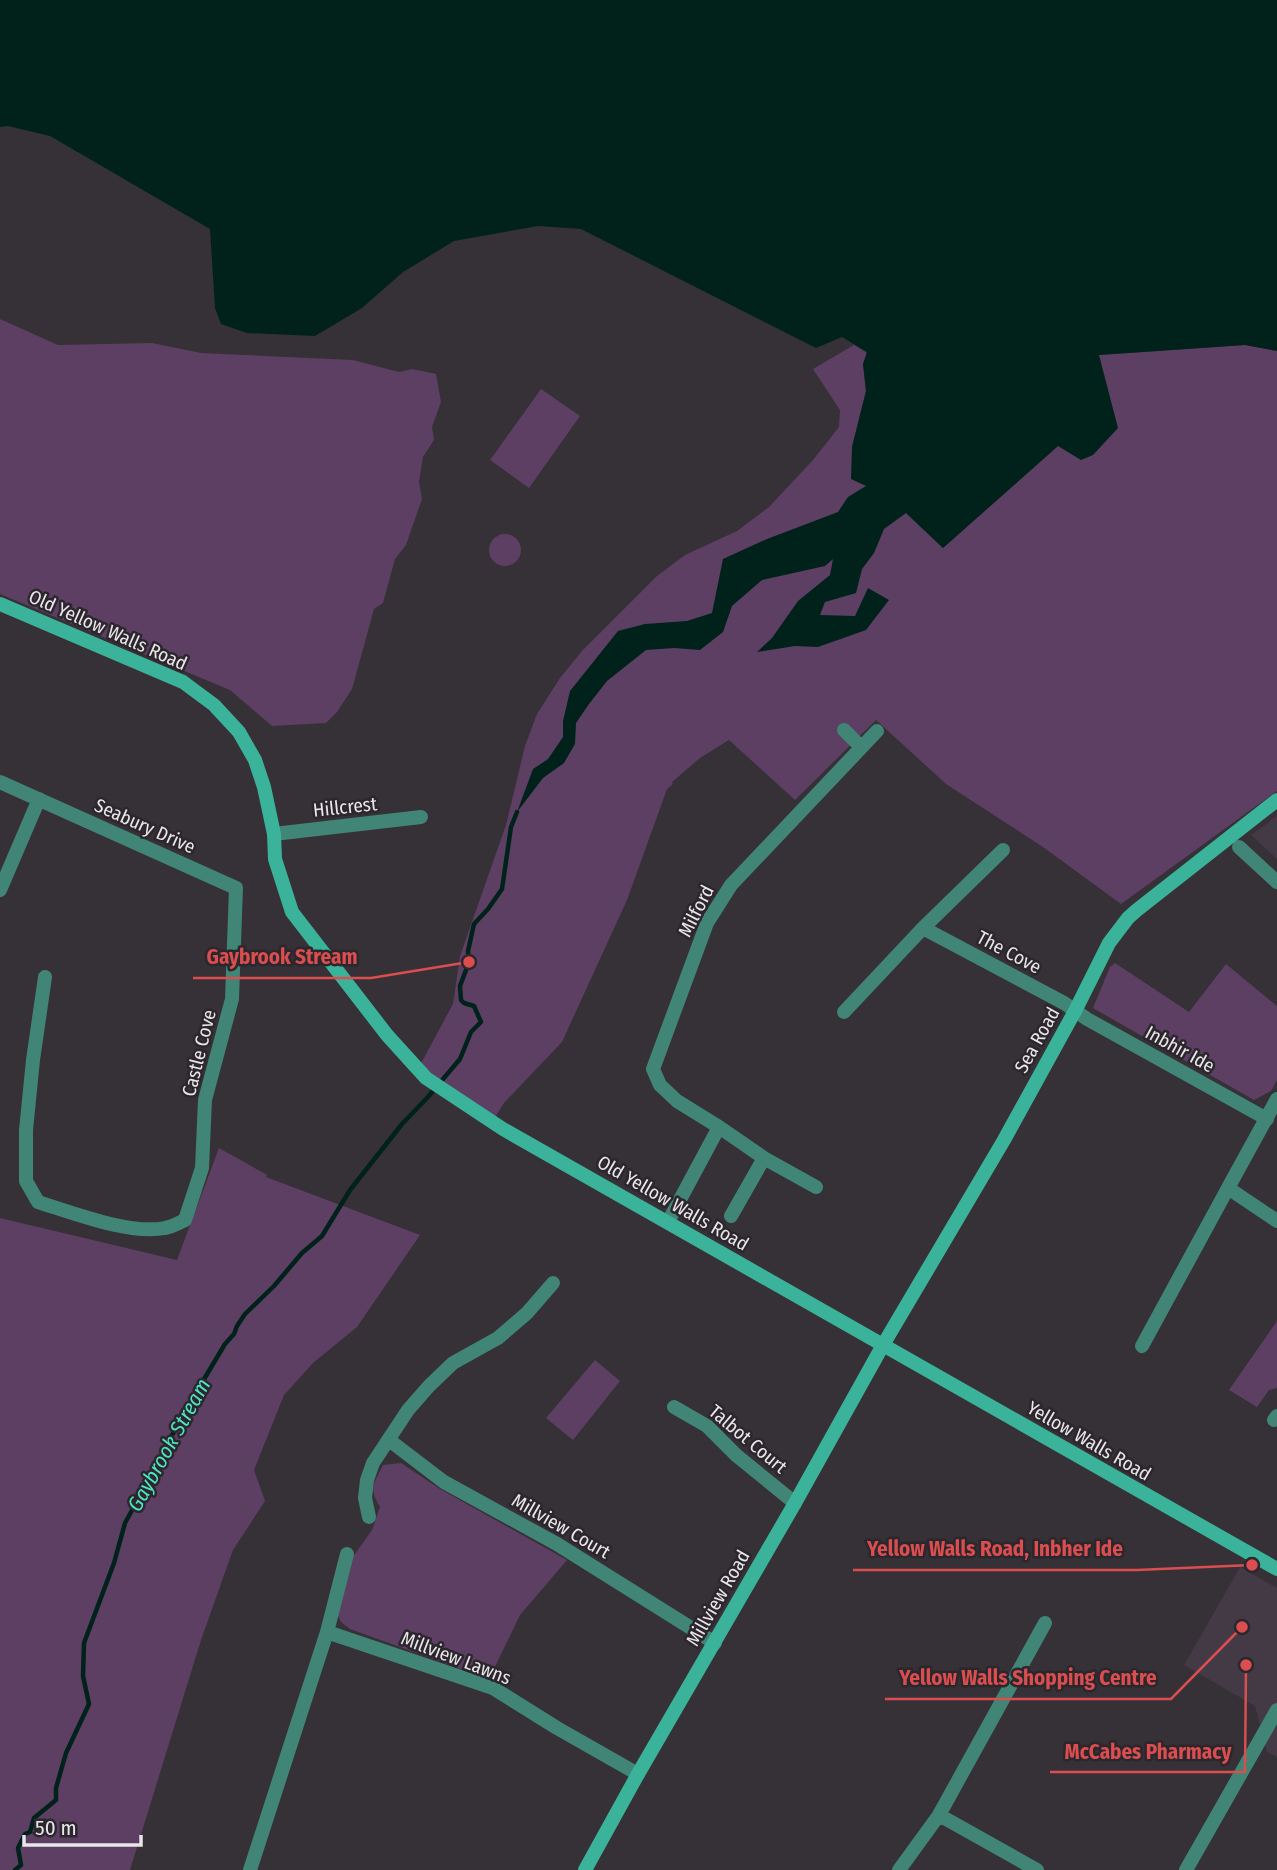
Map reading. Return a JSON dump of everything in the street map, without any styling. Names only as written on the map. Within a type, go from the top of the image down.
[{"type":"street","name":"Old Yellow Walls Road","points":[[0,604],[183,682],[214,705],[239,732],[255,760],[264,787],[274,834],[275,859],[292,912],[387,1035],[429,1080],[503,1129],[883,1345]]},
{"type":"street","points":[[844,730],[861,747]]},
{"type":"street","name":"Milford","points":[[816,1187],[764,1158],[677,1101],[660,1085],[653,1069],[707,923],[730,885],[877,731]]},
{"type":"street","name":"Seabury Drive","points":[[0,782],[236,888]]},
{"type":"street","points":[[0,890],[39,799]]},
{"type":"street","name":"Sea Road","points":[[883,1345],[1004,1140],[1076,1011],[1109,943],[1128,918],[1277,800]]},
{"type":"street","name":"Hillcrest","points":[[274,834],[421,817]]},
{"type":"street","points":[[1239,848],[1277,882]]},
{"type":"street","points":[[844,1012],[923,928],[1003,850]]},
{"type":"street","name":"Castle Cove","points":[[45,977],[26,1130],[26,1181],[38,1202],[108,1224],[151,1230],[177,1224],[185,1220],[202,1168],[205,1100],[232,999],[236,888]]},
{"type":"street","name":"The Cove","points":[[923,928],[1076,1011]]},
{"type":"street","name":"Inbhir Ide","points":[[1076,1011],[1267,1119]]},
{"type":"street","points":[[1142,1346],[1277,1099]]},
{"type":"street","points":[[668,1222],[719,1127]]},
{"type":"street","points":[[730,1216],[764,1158]]},
{"type":"street","points":[[1228,1188],[1277,1221]]},
{"type":"street","points":[[369,1517],[365,1498],[373,1463],[408,1410],[453,1363],[498,1338],[527,1313],[553,1283]]},
{"type":"street","name":"Millview Road","points":[[585,1870],[883,1345]]},
{"type":"street","name":"Yellow Walls Road","points":[[883,1345],[1277,1569]]},
{"type":"street","name":"Talbot Court","points":[[674,1407],[707,1426],[736,1455],[795,1503]]},
{"type":"street","name":"Millview Court","points":[[389,1440],[444,1482],[557,1545],[715,1643]]},
{"type":"street","points":[[250,1870],[327,1632],[347,1554]]},
{"type":"street","points":[[899,1870],[939,1815],[1045,1623]]},
{"type":"street","name":"Millview Lawns","points":[[327,1632],[493,1688],[638,1774]]},
{"type":"street","points":[[1186,1870],[1277,1710]]},
{"type":"street","points":[[939,1815],[1037,1870]]},
{"type":"shaded area","points":[[0,0],[1277,0],[1277,351],[1245,345],[1099,355],[1118,428],[1093,455],[1081,460],[1058,446],[943,548],[906,513],[884,529],[874,553],[862,569],[856,593],[825,602],[820,615],[855,616],[868,588],[889,600],[866,630],[818,647],[795,646],[757,652],[772,638],[798,601],[830,575],[833,559],[825,566],[762,580],[732,606],[723,632],[700,650],[646,650],[607,681],[576,723],[575,744],[564,763],[543,778],[517,812],[533,769],[548,759],[563,737],[563,721],[570,691],[618,631],[645,624],[687,621],[712,613],[723,559],[838,512],[848,497],[866,486],[851,479],[852,447],[866,391],[863,364],[867,352],[842,337],[816,348],[581,229],[538,226],[454,241],[403,272],[362,308],[315,336],[247,333],[221,324],[215,308],[210,229],[50,136],[8,126],[0,127]]},
{"type":"shaded area","points":[[0,319],[58,345],[152,343],[201,353],[353,360],[399,372],[412,369],[436,374],[441,402],[432,427],[434,440],[423,457],[419,482],[422,499],[406,545],[395,559],[383,603],[374,609],[352,689],[326,723],[272,726],[230,690],[0,594]]},
{"type":"shaded area","points":[[854,345],[867,353],[863,364],[866,391],[852,447],[866,486],[906,513],[943,548],[1058,446],[1099,355],[1245,345],[1277,351],[1277,791],[1121,904],[1043,847],[946,784],[876,720],[795,800],[729,740],[700,758],[667,789],[627,900],[562,1042],[504,1103],[492,1122],[418,1069],[453,1004],[460,956],[506,825],[525,746],[537,714],[560,678],[582,651],[657,576],[685,555],[737,531],[769,507],[813,460],[839,427],[840,410],[813,369]]},
{"type":"shaded area","points":[[541,389],[580,416],[529,488],[490,460]]},
{"type":"shaded area","points":[[505,534],[516,539],[521,550],[516,561],[505,566],[494,561],[489,550],[494,539]]},
{"type":"shaded area","points":[[1277,816],[1277,859],[1251,835]]},
{"type":"shaded area","points":[[1115,963],[1189,1012],[1226,964],[1277,1006],[1277,1080],[1271,1091],[1254,1100],[1093,1008],[1110,967]]},
{"type":"shaded area","points":[[219,1148],[267,1175],[266,1177],[420,1235],[357,1327],[313,1363],[284,1395],[254,1470],[265,1501],[233,1550],[201,1640],[130,1870],[0,1870],[0,1218],[177,1260]]},
{"type":"shaded area","points":[[1277,1321],[1277,1388],[1269,1390],[1257,1407],[1229,1390]]},
{"type":"shaded area","points":[[595,1360],[620,1381],[573,1440],[546,1418]]},
{"type":"shaded area","points":[[401,1463],[440,1489],[567,1560],[520,1615],[489,1679],[350,1629],[341,1622],[337,1614],[350,1561],[372,1530],[380,1507],[373,1490],[375,1481],[383,1465]]},
{"type":"shaded area","points":[[1240,1567],[1277,1588],[1277,1757],[1267,1752],[1255,1706],[1184,1665]]},
{"type":"waterway","name":"Gaybrook Stream","points":[[15,1870],[21,1865],[18,1848],[25,1834],[30,1832],[34,1818],[56,1800],[56,1788],[66,1753],[89,1704],[83,1676],[84,1643],[114,1563],[125,1523],[158,1463],[166,1454],[172,1435],[245,1314],[302,1253],[322,1236],[350,1190],[402,1124],[460,1059],[471,1032],[481,1022],[474,1006],[461,1000],[460,986],[469,962],[468,951],[474,924],[502,889],[511,827],[517,812]]},
{"type":"place","name":"Gaybrook Stream","points":[[469,962]]},
{"type":"place","name":"Yellow Walls Road, Inbher Ide","points":[[1252,1565]]},
{"type":"place","name":"Yellow Walls Shopping Centre","points":[[1242,1627]]},
{"type":"place","name":"McCabes Pharmacy","points":[[1246,1665]]}]
